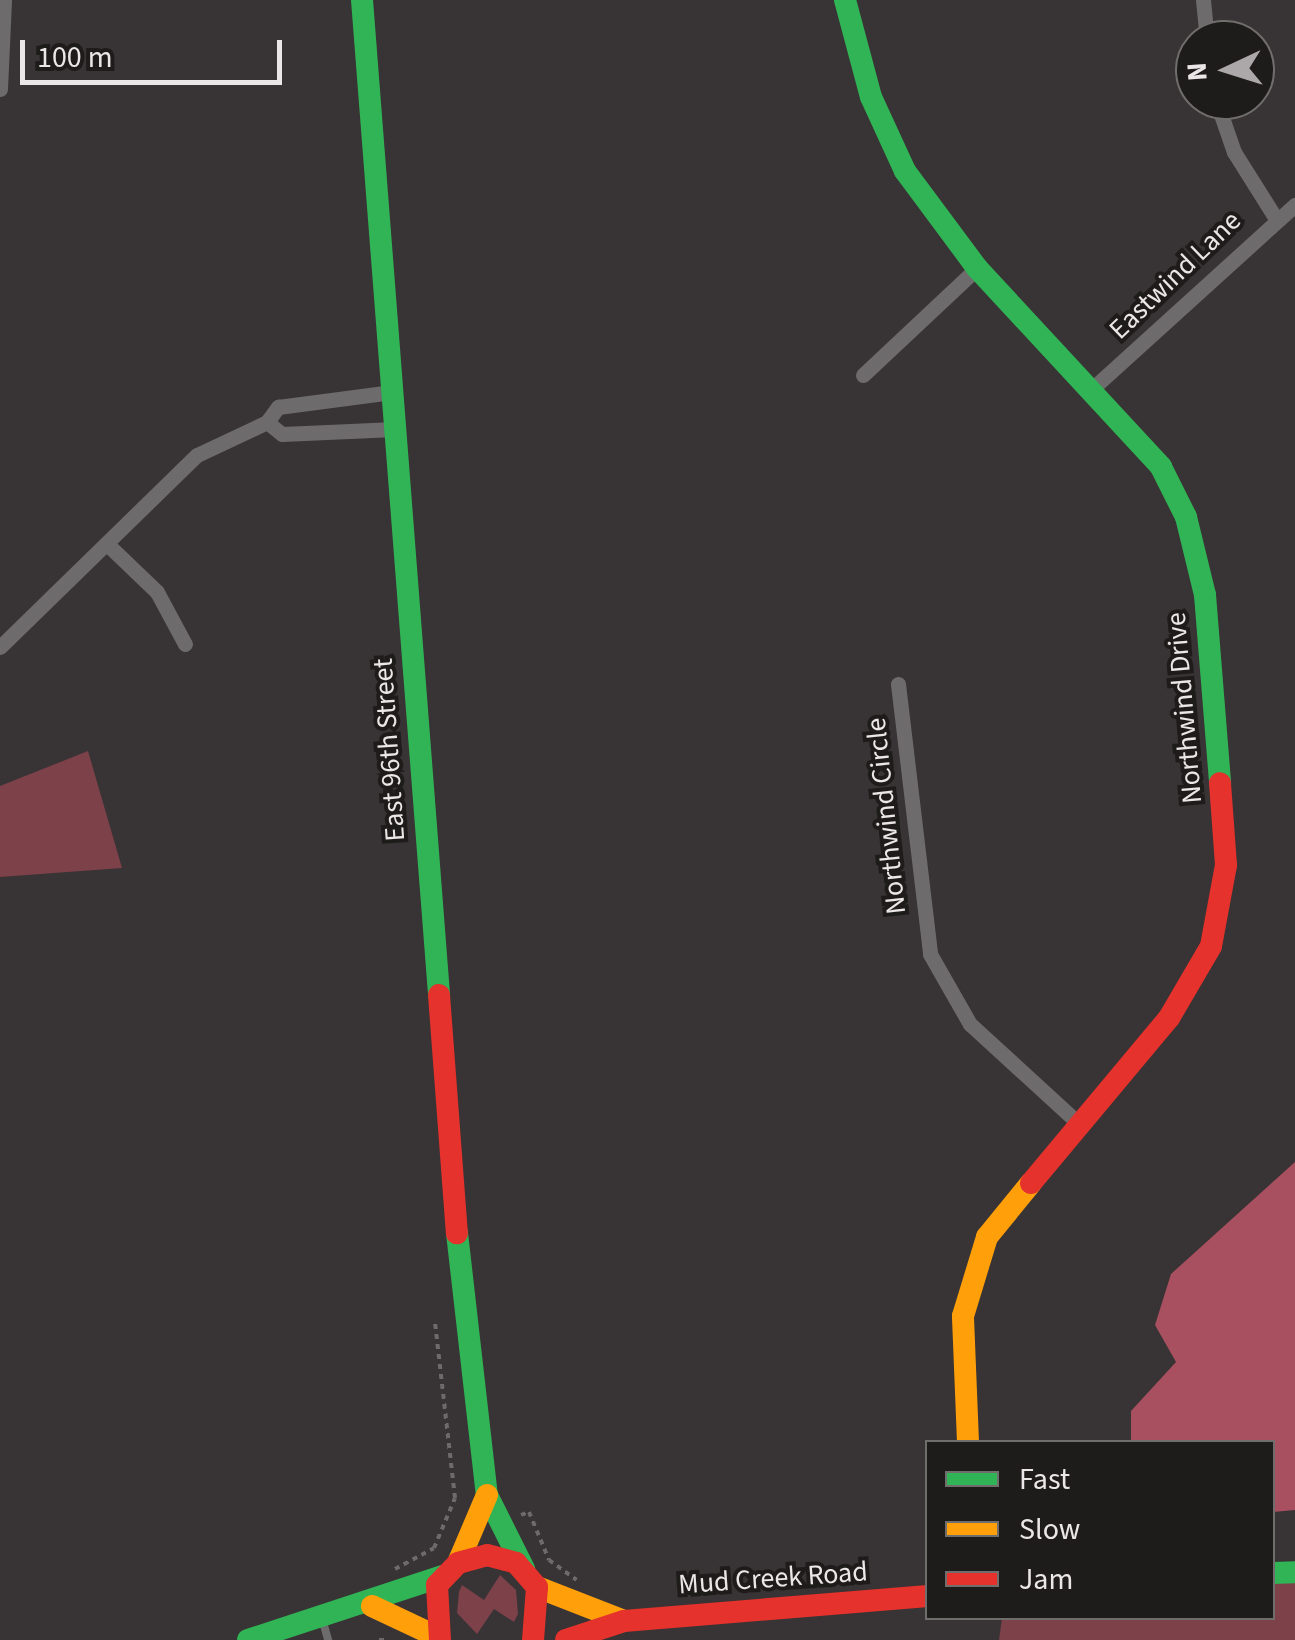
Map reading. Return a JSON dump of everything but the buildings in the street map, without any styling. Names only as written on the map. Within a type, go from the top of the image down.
[{"type":"main road","name":"East 96th Street","points":[[362,0],[469,1384],[488,1495],[530,1578]]},
{"type":"main road","name":"Northwind Drive","points":[[845,0],[883,127],[977,268],[1093,388],[1167,478],[1196,548],[1226,865],[1194,984],[1005,1208],[972,1272],[960,1341],[968,1440]]},
{"type":"main road","points":[[439,1639],[432,1606],[488,1495]]},
{"type":"main road","name":"Mud Creek Road","points":[[248,1640],[326,1631],[400,1586],[497,1556],[530,1578],[624,1620]]},
{"type":"main road","points":[[530,1578],[534,1640]]},
{"type":"main road","name":"Mud Creek Road","points":[[566,1640],[624,1620],[925,1596]]},
{"type":"main road","points":[[372,1606],[439,1639]]},
{"type":"street","points":[[0,89],[4,0]]},
{"type":"street","points":[[1223,120],[1234,152],[1275,217]]},
{"type":"street","name":"Eastwind Lane","points":[[1093,388],[1275,217],[1295,204]]},
{"type":"street","points":[[863,374],[977,268]]},
{"type":"street","points":[[0,647],[197,455],[267,422],[278,408],[392,392]]},
{"type":"street","points":[[267,422],[282,434],[395,429]]},
{"type":"street","points":[[107,544],[158,592],[185,644]]},
{"type":"street","name":"Northwind Circle","points":[[898,684],[930,954],[970,1024],[1078,1123]]},
{"type":"path","points":[[393,1570],[434,1548],[454,1498],[435,1323]]},
{"type":"path","points":[[529,1512],[549,1560],[586,1585]]},
{"type":"shaded area","points":[[88,751],[122,868],[0,877],[0,786]]},
{"type":"shaded area","points":[[1295,1162],[1295,1510],[1275,1512],[1275,1440],[1131,1440],[1131,1411],[1176,1362],[1155,1325],[1171,1274]]},
{"type":"shaded area","points":[[500,1575],[516,1590],[518,1614],[514,1622],[494,1609],[477,1634],[457,1613],[459,1592],[462,1585],[484,1600]]},
{"type":"shaded area","points":[[1295,1581],[1295,1640],[999,1640],[1002,1620],[1275,1620],[1275,1583]]},
{"type":"traffic: fast","points":[[362,0],[439,995]]},
{"type":"traffic: fast","points":[[845,0],[871,97],[905,171],[977,268],[1161,467],[1186,517],[1205,595],[1220,783]]},
{"type":"traffic: fast","points":[[457,1233],[487,1495],[524,1569]]},
{"type":"traffic: fast","points":[[1275,1573],[1295,1572]]},
{"type":"traffic: fast","points":[[248,1640],[443,1576]]},
{"type":"traffic: slow","points":[[968,1440],[963,1316],[987,1237],[1031,1183]]},
{"type":"traffic: slow","points":[[458,1563],[487,1495]]},
{"type":"traffic: slow","points":[[537,1587],[624,1621]]},
{"type":"traffic: slow","points":[[372,1606],[438,1637]]},
{"type":"traffic: jam","points":[[1031,1183],[1169,1018],[1211,946],[1226,865],[1220,783]]},
{"type":"traffic: jam","points":[[439,995],[457,1233]]},
{"type":"traffic: jam","points":[[440,1640],[437,1585],[458,1563],[487,1555],[516,1563],[537,1587],[533,1640]]},
{"type":"traffic: jam","points":[[566,1640],[624,1621],[925,1596]]}]
